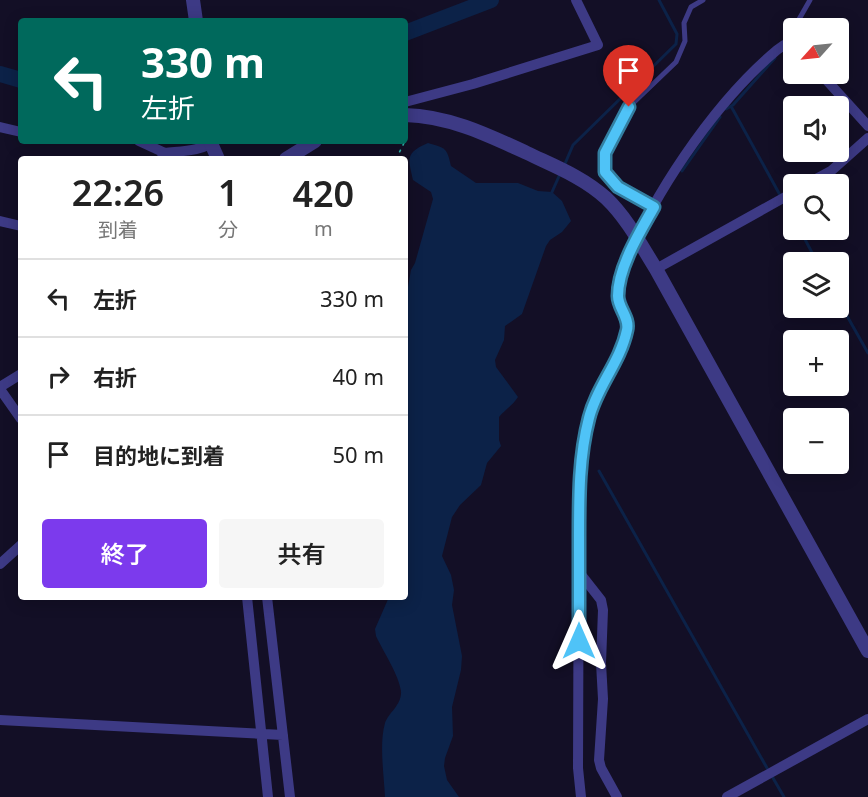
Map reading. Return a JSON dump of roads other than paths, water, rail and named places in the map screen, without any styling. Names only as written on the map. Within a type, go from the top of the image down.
[{"type":"street","points":[[193,0],[196,18]]},
{"type":"street","points":[[408,101],[473,84],[598,45],[576,0]]},
{"type":"street","points":[[581,797],[578,768],[579,481],[583,441],[589,415],[598,393],[616,364],[624,345],[628,326],[618,300],[619,285],[637,238],[683,158],[719,109],[769,57],[783,49]]},
{"type":"street","points":[[830,84],[868,126]]},
{"type":"street","points":[[408,115],[438,118],[466,127],[574,175],[606,199],[637,238],[656,269],[868,651]]},
{"type":"street","points":[[0,127],[18,131]]},
{"type":"street","points":[[825,174],[868,138]]},
{"type":"street","points":[[144,144],[161,154],[204,144]]},
{"type":"street","points":[[291,156],[310,144]]},
{"type":"street","points":[[656,269],[783,198]]},
{"type":"street","points":[[0,221],[18,225]]},
{"type":"street","points":[[18,376],[0,388],[18,415]]},
{"type":"street","points":[[0,564],[18,548]]},
{"type":"street","points":[[579,572],[601,600],[603,610],[601,663],[603,699],[599,760],[616,797]]},
{"type":"street","points":[[248,600],[267,797]]},
{"type":"street","points":[[267,600],[290,797]]},
{"type":"street","points":[[727,797],[868,718]]},
{"type":"street","points":[[0,720],[283,735]]},
{"type":"lane","points":[[654,207],[618,187],[605,172],[605,153],[629,107],[676,62],[685,41],[684,23],[691,7],[703,0]]},
{"type":"lane","points":[[800,18],[810,0]]},
{"type":"water","points":[[428,143],[439,146],[445,150],[451,166],[476,183],[518,183],[538,191],[552,192],[562,201],[571,221],[546,246],[522,314],[505,326],[504,340],[495,360],[496,367],[518,397],[499,417],[501,446],[487,463],[481,485],[460,505],[452,517],[442,556],[451,575],[454,590],[452,605],[462,656],[452,707],[453,736],[444,766],[447,780],[459,797],[385,797],[383,731],[387,719],[401,696],[401,691],[375,629],[388,600],[408,600],[408,287],[433,199],[431,192],[413,180],[409,161],[415,150]]},
{"type":"waterway","points":[[408,32],[491,0]]},
{"type":"waterway","points":[[564,166],[573,145],[676,44],[677,34],[659,0]]},
{"type":"waterway","points":[[726,109],[733,105],[775,58]]},
{"type":"waterway","points":[[0,74],[18,79]]},
{"type":"waterway","points":[[732,108],[780,195]]},
{"type":"waterway","points":[[682,171],[720,117]]},
{"type":"waterway","points":[[552,192],[560,174]]},
{"type":"waterway","points":[[805,240],[812,252]]},
{"type":"waterway","points":[[848,318],[868,353]]},
{"type":"waterway","points":[[599,471],[767,768]]},
{"type":"waterway","points":[[773,778],[784,797]]}]
